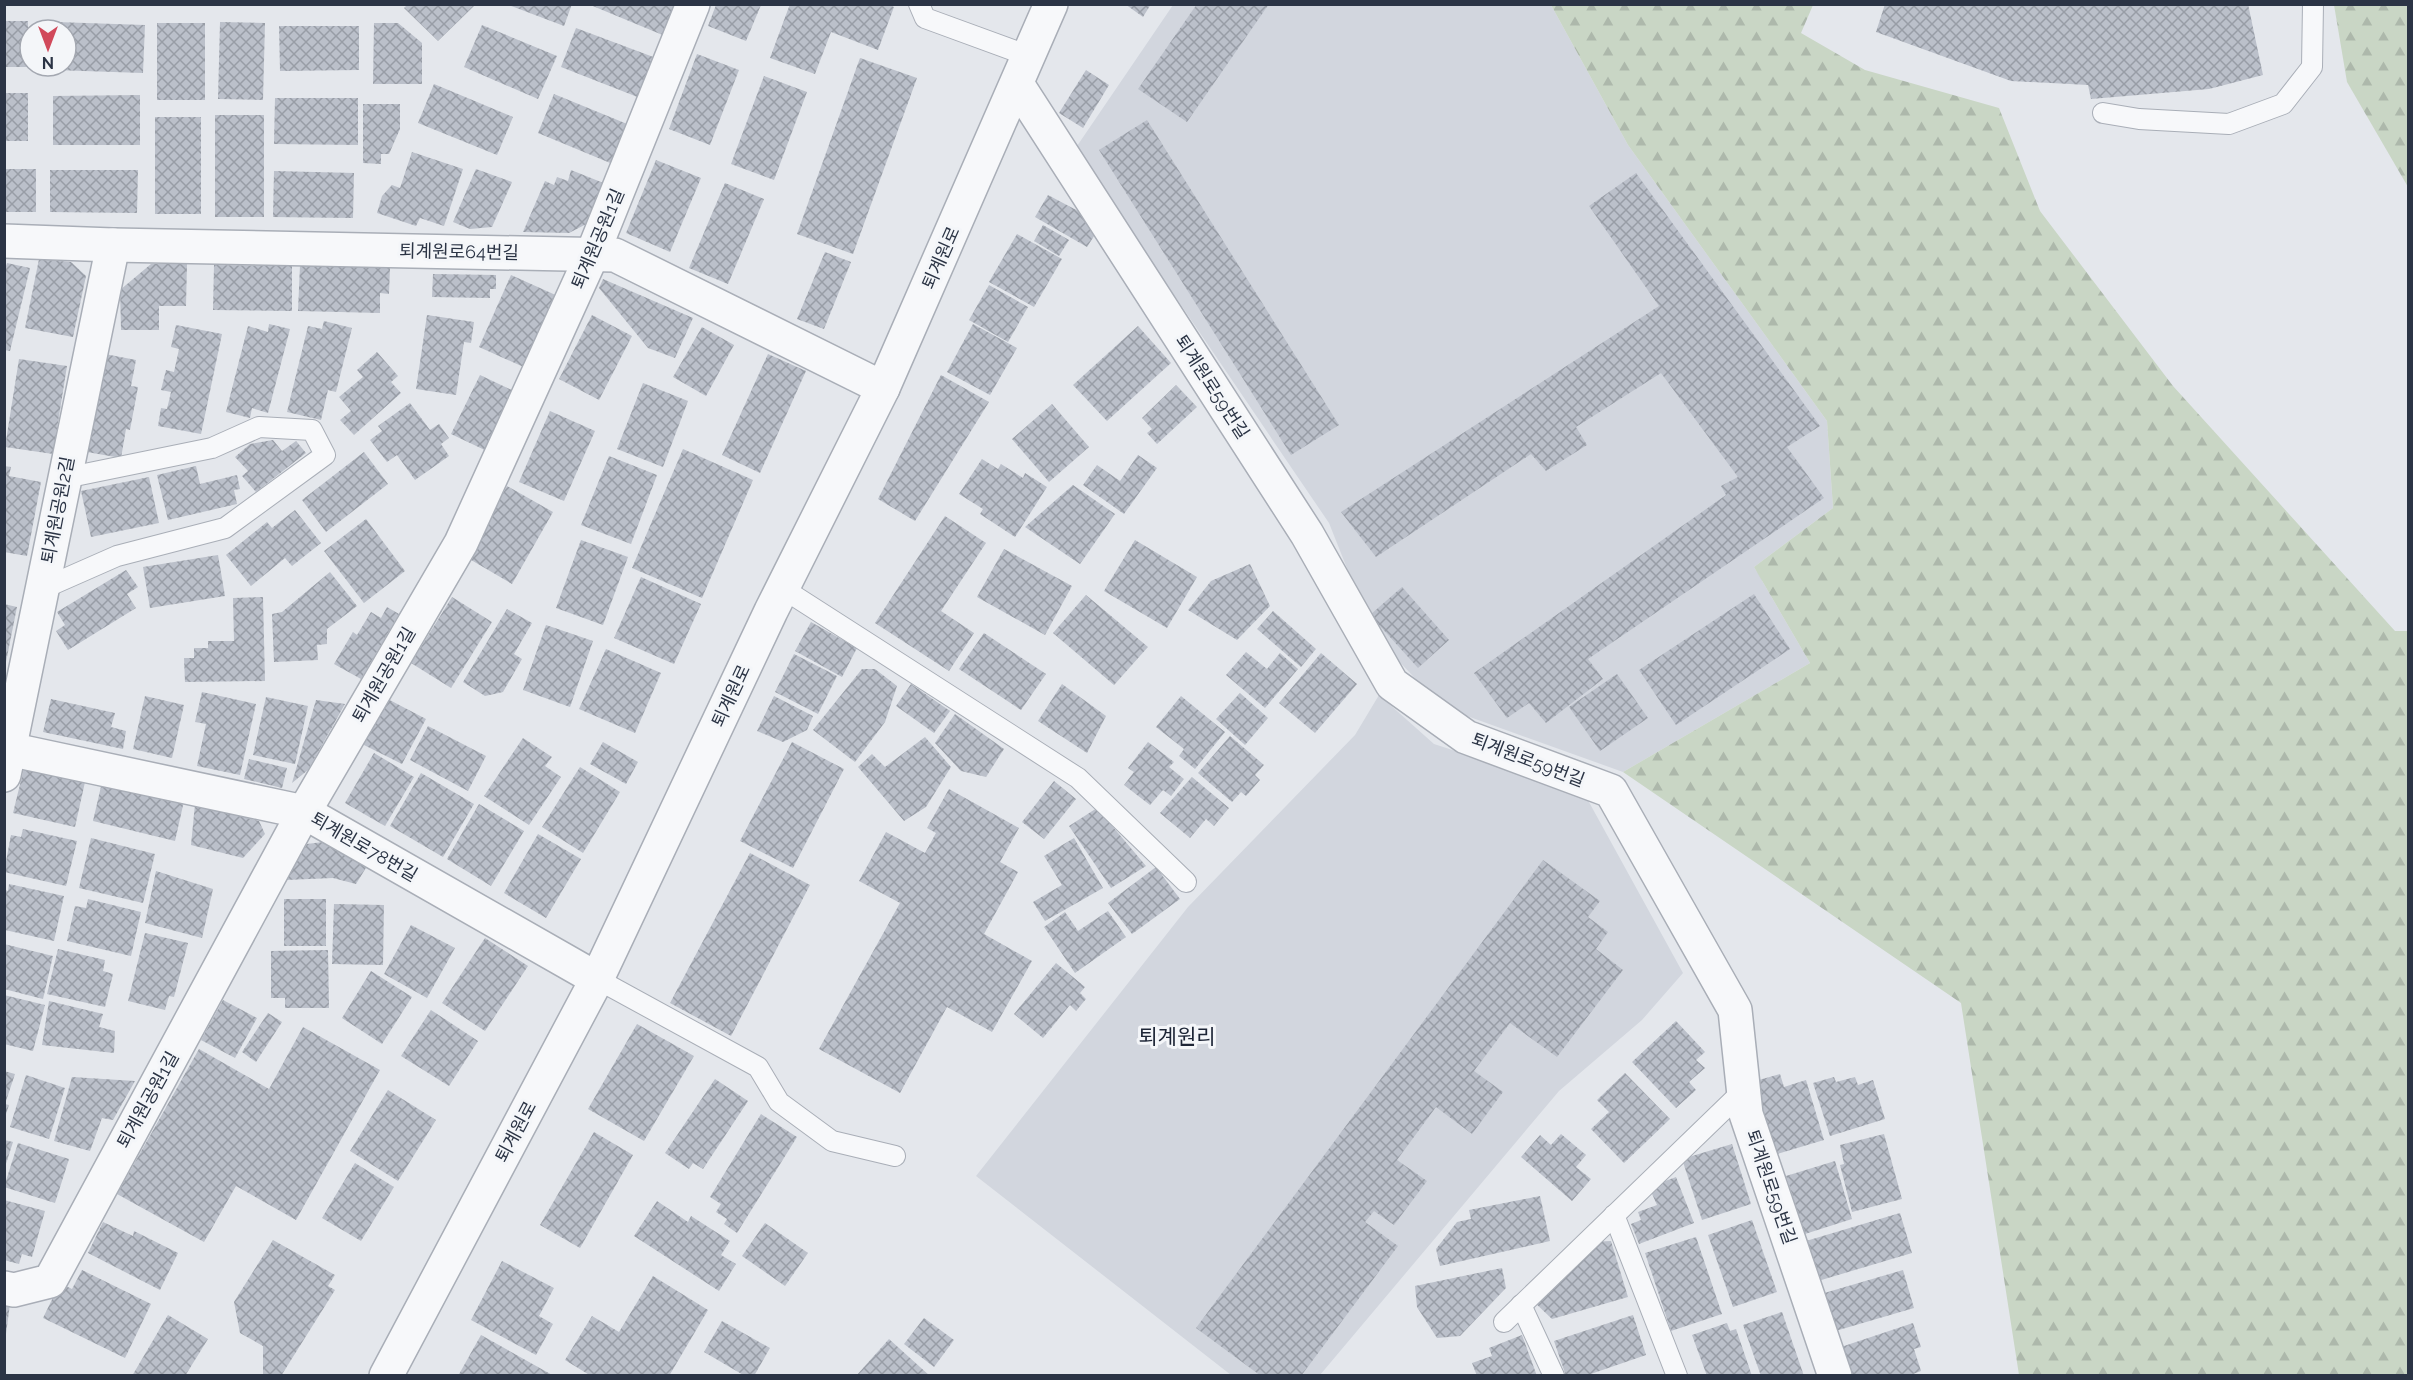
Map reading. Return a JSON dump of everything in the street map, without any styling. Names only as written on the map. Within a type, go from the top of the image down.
[{"type":"street","name":"퇴계원공원1길","points":[[4,1288],[14,1290],[50,1281],[304,812],[462,543],[592,255],[693,4]]},
{"type":"street","name":"퇴계원로","points":[[387,1375],[597,980],[782,588],[883,388],[1051,4]]},
{"type":"street","name":"퇴계원로59번길","points":[[1023,70],[1307,534],[1392,684],[1466,737],[1611,791],[1735,1010],[1746,1114],[1835,1376]]},
{"type":"street","name":"퇴계원로64번길","points":[[4,241],[615,255],[883,388]]},
{"type":"street","name":"퇴계원공원2길","points":[[6,757],[113,245]]},
{"type":"street","name":"퇴계원로78번길","points":[[6,757],[304,812],[597,980]]},
{"type":"lane","points":[[918,4],[925,18],[1023,70]]},
{"type":"lane","points":[[2103,113],[2139,119],[2229,124],[2283,104],[2312,67],[2313,4]]},
{"type":"lane","points":[[42,589],[117,556],[225,528],[325,455],[312,430],[259,427],[212,448],[65,478]]},
{"type":"lane","points":[[782,588],[1078,778],[1186,882]]},
{"type":"lane","points":[[597,980],[758,1067],[780,1102],[832,1141],[895,1156]]},
{"type":"lane","points":[[1504,1322],[1744,1090]]},
{"type":"lane","points":[[1614,1215],[1677,1376]]},
{"type":"lane","points":[[1521,1305],[1554,1376]]},
{"type":"shaded area","points":[[1173,5],[1551,5],[1628,145],[1827,421],[1833,508],[1754,567],[1810,663],[1623,772],[1442,707],[1395,657],[1362,606],[1329,523],[1075,149]]},
{"type":"shaded area","points":[[1379,695],[1434,744],[1584,793],[1683,973],[1642,1020],[1559,1091],[1320,1375],[1231,1375],[976,1176],[1188,907],[1355,735]]},
{"type":"green space","points":[[1551,5],[1813,5],[1801,33],[1865,70],[1999,108],[2040,211],[2173,386],[2395,631],[2408,631],[2408,1375],[2019,1375],[1961,1003],[1623,772],[1810,663],[1754,567],[1833,508],[1827,421],[1628,145]]},
{"type":"green space","points":[[2334,5],[2408,5],[2408,187],[2347,82]]},
{"type":"building","points":[[408,4],[476,4],[438,41],[404,8]]},
{"type":"building","points":[[506,4],[572,4],[564,26]]},
{"type":"building","points":[[588,4],[677,4],[665,36]]},
{"type":"building","points":[[790,4],[888,4],[894,7],[878,50],[831,32],[815,74],[770,58]]},
{"type":"building","points":[[1125,4],[1151,4],[1143,17]]},
{"type":"building","points":[[1197,4],[1269,4],[1187,122],[1138,89]]},
{"type":"building","points":[[1885,4],[2248,4],[2263,75],[2209,89],[2091,99],[2088,85],[2011,81],[1876,32]]},
{"type":"building","points":[[716,5],[761,5],[746,41],[708,26]]},
{"type":"building","points":[[4,21],[18,21],[18,67],[4,67]]},
{"type":"building","points":[[220,22],[265,23],[263,100],[218,99]]},
{"type":"building","points":[[78,23],[145,25],[143,73],[78,71]]},
{"type":"building","points":[[157,23],[205,23],[205,100],[157,100]]},
{"type":"building","points":[[374,23],[398,23],[422,43],[422,84],[373,84]]},
{"type":"building","points":[[482,25],[557,56],[538,99],[464,67]]},
{"type":"building","points":[[279,26],[359,26],[359,70],[280,71]]},
{"type":"building","points":[[576,28],[656,58],[640,98],[561,67]]},
{"type":"building","points":[[697,54],[739,70],[710,145],[669,129]]},
{"type":"building","points":[[860,58],[917,78],[853,254],[797,234]]},
{"type":"building","points":[[1086,70],[1109,85],[1083,128],[1059,113]]},
{"type":"building","points":[[764,76],[807,92],[774,180],[731,164]]},
{"type":"building","points":[[434,84],[513,117],[497,155],[418,123]]},
{"type":"building","points":[[4,93],[28,93],[28,141],[4,141]]},
{"type":"building","points":[[554,94],[632,126],[615,165],[538,133]]},
{"type":"building","points":[[140,95],[140,145],[53,145],[53,96]]},
{"type":"building","points":[[275,98],[358,98],[358,145],[274,144]]},
{"type":"building","points":[[363,104],[400,104],[400,129],[389,154],[381,154],[381,164],[363,163]]},
{"type":"building","points":[[215,115],[264,115],[264,217],[215,217]]},
{"type":"building","points":[[155,117],[201,117],[201,214],[155,214]]},
{"type":"building","points":[[1147,120],[1339,425],[1291,455],[1099,150]]},
{"type":"building","points":[[412,152],[463,169],[444,226],[420,218],[416,226],[377,213],[382,196],[392,185],[400,188]]},
{"type":"building","points":[[656,160],[701,178],[670,252],[626,233]]},
{"type":"building","points":[[5,169],[36,169],[36,212],[5,212]]},
{"type":"building","points":[[476,169],[512,182],[492,227],[470,229],[453,222]]},
{"type":"building","points":[[50,170],[138,170],[137,213],[50,212]]},
{"type":"building","points":[[571,170],[611,186],[598,218],[569,233],[523,232],[545,181],[554,185],[557,177],[568,181]]},
{"type":"building","points":[[274,171],[354,173],[353,218],[273,217]]},
{"type":"building","points":[[1636,173],[1820,426],[1787,447],[1824,498],[1588,659],[1603,679],[1546,723],[1529,703],[1507,718],[1474,673],[1726,495],[1721,486],[1738,477],[1661,373],[1576,427],[1587,445],[1546,471],[1531,454],[1376,557],[1341,512],[1659,306],[1589,206]]},
{"type":"building","points":[[725,183],[764,199],[728,284],[689,268]]},
{"type":"building","points":[[1048,195],[1080,212],[1096,233],[1087,247],[1035,217]]},
{"type":"building","points":[[1043,225],[1069,240],[1059,256],[1034,241]]},
{"type":"building","points":[[1017,234],[1062,259],[1034,307],[989,282]]},
{"type":"building","points":[[825,252],[851,262],[824,329],[797,319]]},
{"type":"building","points":[[39,259],[71,262],[86,276],[73,337],[25,328]]},
{"type":"building","points":[[7,263],[30,268],[10,351],[4,350],[4,272]]},
{"type":"building","points":[[151,264],[187,264],[186,306],[159,306],[159,330],[121,330],[120,290]]},
{"type":"building","points":[[214,265],[292,266],[292,311],[213,310]]},
{"type":"building","points":[[300,265],[390,268],[389,294],[380,293],[380,313],[298,311]]},
{"type":"building","points":[[433,274],[496,275],[496,289],[490,289],[490,298],[432,297]]},
{"type":"building","points":[[511,275],[560,297],[528,369],[479,347]]},
{"type":"building","points":[[603,279],[693,318],[675,358],[648,348],[599,288]]},
{"type":"building","points":[[989,285],[1028,307],[1008,342],[969,320]]},
{"type":"building","points":[[427,315],[474,322],[471,343],[464,342],[456,395],[416,389]]},
{"type":"building","points":[[592,315],[632,336],[599,400],[559,379]]},
{"type":"building","points":[[324,321],[352,328],[336,392],[328,390],[321,420],[287,412],[308,326],[322,329]]},
{"type":"building","points":[[269,324],[290,329],[268,413],[252,408],[250,418],[226,412],[248,326],[268,332]]},
{"type":"building","points":[[973,324],[1017,348],[990,395],[947,372]]},
{"type":"building","points":[[176,325],[222,334],[201,434],[158,426],[161,408],[167,409],[171,392],[161,390],[166,370],[174,372],[179,349],[171,347]]},
{"type":"building","points":[[1138,326],[1171,363],[1107,421],[1073,385]]},
{"type":"building","points":[[702,327],[734,345],[706,396],[673,377]]},
{"type":"building","points":[[377,352],[398,376],[391,382],[401,393],[354,435],[340,420],[351,411],[339,397],[363,377],[357,370]]},
{"type":"building","points":[[105,354],[136,360],[131,386],[138,387],[130,430],[126,429],[121,458],[87,452]]},
{"type":"building","points":[[768,354],[806,371],[760,473],[722,455]]},
{"type":"building","points":[[19,359],[67,366],[53,454],[5,447]]},
{"type":"building","points":[[480,375],[520,394],[491,453],[451,434]]},
{"type":"building","points":[[941,375],[989,402],[915,521],[878,499]]},
{"type":"building","points":[[643,383],[688,401],[663,467],[617,449]]},
{"type":"building","points":[[1176,385],[1197,407],[1157,444],[1147,433],[1152,429],[1142,418]]},
{"type":"building","points":[[410,403],[430,430],[439,424],[449,438],[441,444],[449,456],[415,480],[397,455],[387,462],[370,440],[382,431],[378,426]]},
{"type":"building","points":[[1052,404],[1089,447],[1049,482],[1012,439]]},
{"type":"building","points":[[550,411],[595,431],[564,501],[519,482]]},
{"type":"building","points":[[273,440],[282,451],[296,441],[306,453],[256,492],[242,476],[248,471],[235,457],[250,444]]},
{"type":"building","points":[[683,449],[753,480],[702,598],[632,568]]},
{"type":"building","points":[[364,452],[388,484],[326,532],[302,500]]},
{"type":"building","points":[[1138,455],[1157,468],[1124,514],[1083,485],[1097,465],[1120,481]]},
{"type":"building","points":[[609,456],[657,475],[631,544],[581,525]]},
{"type":"building","points":[[982,459],[998,469],[1001,464],[1023,478],[1025,473],[1047,487],[1015,537],[980,514],[983,509],[959,494]]},
{"type":"building","points":[[4,466],[11,467],[9,476],[41,482],[27,556],[4,552]]},
{"type":"building","points":[[196,466],[200,484],[237,475],[240,489],[234,490],[237,504],[168,520],[157,475]]},
{"type":"building","points":[[149,477],[159,523],[91,537],[81,491]]},
{"type":"building","points":[[1073,485],[1115,514],[1080,564],[1025,527]]},
{"type":"building","points":[[507,486],[553,512],[512,584],[466,557]]},
{"type":"building","points":[[295,510],[321,543],[292,566],[285,558],[251,586],[226,555],[267,522],[272,528]]},
{"type":"building","points":[[945,516],[986,543],[941,611],[974,633],[949,671],[875,623]]},
{"type":"building","points":[[366,519],[405,571],[364,603],[324,551]]},
{"type":"building","points":[[581,540],[628,557],[603,625],[556,608]]},
{"type":"building","points":[[1135,540],[1197,577],[1167,628],[1104,591]]},
{"type":"building","points":[[1004,549],[1072,586],[1045,635],[977,597]]},
{"type":"building","points":[[218,555],[225,596],[150,608],[143,567]]},
{"type":"building","points":[[1250,564],[1270,606],[1237,640],[1188,610],[1211,581]]},
{"type":"building","points":[[126,570],[138,587],[127,594],[136,608],[68,650],[56,631],[65,625],[57,612]]},
{"type":"building","points":[[330,572],[357,606],[327,629],[327,644],[317,645],[318,660],[274,662],[272,614],[282,612]]},
{"type":"building","points":[[641,577],[701,604],[674,664],[614,638]]},
{"type":"building","points":[[1402,587],[1449,640],[1418,668],[1370,615]]},
{"type":"building","points":[[1754,594],[1790,649],[1676,725],[1639,670]]},
{"type":"building","points":[[1086,595],[1148,647],[1114,685],[1053,633]]},
{"type":"building","points":[[263,597],[265,681],[185,682],[184,658],[194,658],[194,648],[208,648],[208,641],[234,641],[233,598]]},
{"type":"building","points":[[452,597],[492,622],[451,688],[411,663]]},
{"type":"building","points":[[4,604],[17,607],[6,662],[4,662]]},
{"type":"building","points":[[387,607],[399,614],[361,679],[334,664],[353,632],[357,635],[371,612],[381,618]]},
{"type":"building","points":[[507,609],[532,623],[514,654],[522,659],[503,692],[485,696],[463,682]]},
{"type":"building","points":[[1273,611],[1316,649],[1301,667],[1257,629]]},
{"type":"building","points":[[811,622],[857,648],[842,677],[795,651]]},
{"type":"building","points":[[546,625],[593,641],[570,707],[523,690]]},
{"type":"building","points":[[984,633],[1046,674],[1021,710],[959,669]]},
{"type":"building","points":[[606,649],[661,673],[635,733],[579,709]]},
{"type":"building","points":[[1246,652],[1267,669],[1280,653],[1298,669],[1265,708],[1226,675]]},
{"type":"building","points":[[1321,653],[1357,684],[1315,733],[1279,703]]},
{"type":"building","points":[[794,654],[837,676],[818,714],[775,692]]},
{"type":"building","points":[[862,669],[875,669],[897,686],[885,722],[855,762],[813,730]]},
{"type":"building","points":[[1617,674],[1648,718],[1600,751],[1569,707]]},
{"type":"building","points":[[911,684],[950,711],[934,733],[896,706]]},
{"type":"building","points":[[1062,684],[1106,716],[1087,753],[1038,721]]},
{"type":"building","points":[[202,692],[256,704],[240,775],[197,766],[206,724],[195,722]]},
{"type":"building","points":[[1240,693],[1268,718],[1245,745],[1216,719]]},
{"type":"building","points":[[145,696],[184,705],[172,758],[133,749]]},
{"type":"building","points":[[382,696],[426,719],[402,764],[358,742]]},
{"type":"building","points":[[774,696],[813,716],[807,730],[783,742],[757,731]]},
{"type":"building","points":[[1181,696],[1225,732],[1195,769],[1179,756],[1184,749],[1156,727]]},
{"type":"building","points":[[266,697],[308,706],[295,764],[253,755]]},
{"type":"building","points":[[51,699],[115,713],[111,727],[126,731],[123,749],[43,732]]},
{"type":"building","points":[[316,700],[345,704],[308,770],[292,783]]},
{"type":"building","points":[[955,714],[1004,749],[986,777],[961,771],[935,743]]},
{"type":"building","points":[[428,726],[486,756],[468,791],[410,760]]},
{"type":"building","points":[[1230,736],[1264,765],[1255,775],[1260,780],[1246,796],[1241,792],[1232,802],[1198,773]]},
{"type":"building","points":[[925,737],[951,767],[926,807],[904,821],[858,767],[872,754],[885,767]]},
{"type":"building","points":[[523,738],[552,757],[545,766],[561,777],[529,825],[484,796]]},
{"type":"building","points":[[603,742],[638,762],[626,784],[590,764]]},
{"type":"building","points":[[792,742],[844,769],[793,868],[740,841]]},
{"type":"building","points":[[1148,742],[1174,762],[1169,767],[1184,779],[1171,796],[1163,790],[1150,805],[1124,785],[1134,772],[1128,768]]},
{"type":"building","points":[[374,753],[414,777],[385,826],[345,803]]},
{"type":"building","points":[[249,759],[287,768],[282,788],[244,779]]},
{"type":"building","points":[[580,767],[620,792],[583,853],[542,827]]},
{"type":"building","points":[[24,768],[85,782],[75,827],[13,813]]},
{"type":"building","points":[[421,773],[474,804],[443,857],[390,826]]},
{"type":"building","points":[[1192,777],[1229,808],[1214,826],[1206,819],[1190,838],[1160,813]]},
{"type":"building","points":[[1054,781],[1076,799],[1044,839],[1022,822]]},
{"type":"building","points":[[102,782],[184,801],[175,841],[93,821]]},
{"type":"building","points":[[949,789],[1019,828],[1000,862],[1018,872],[984,934],[1032,961],[992,1032],[947,1007],[900,1093],[819,1049],[900,903],[859,881],[886,832],[925,853],[936,833],[927,828]]},
{"type":"building","points":[[195,804],[259,821],[265,834],[243,858],[191,845]]},
{"type":"building","points":[[479,804],[524,831],[491,886],[447,859]]},
{"type":"building","points":[[1097,808],[1146,866],[1111,888],[1069,826]]},
{"type":"building","points":[[23,829],[77,841],[66,886],[4,872],[11,835],[21,837]]},
{"type":"building","points":[[538,834],[581,859],[546,918],[504,893]]},
{"type":"building","points":[[91,838],[155,854],[143,903],[79,888]]},
{"type":"building","points":[[1074,838],[1103,888],[1045,921],[1033,902],[1062,885],[1044,856]]},
{"type":"building","points":[[330,841],[369,863],[356,884],[333,878],[286,880],[307,844]]},
{"type":"building","points":[[750,853],[810,885],[731,1036],[670,1003]]},
{"type":"building","points":[[1543,860],[1600,901],[1588,917],[1608,932],[1596,949],[1623,970],[1557,1057],[1510,1023],[1474,1071],[1503,1092],[1472,1134],[1436,1107],[1397,1160],[1427,1181],[1394,1225],[1374,1211],[1365,1222],[1398,1246],[1301,1376],[1261,1376],[1196,1328]]},
{"type":"building","points":[[1156,867],[1180,899],[1132,934],[1108,903]]},
{"type":"building","points":[[156,871],[213,889],[202,938],[145,923]]},
{"type":"building","points":[[9,884],[64,896],[54,941],[5,930],[5,890],[8,891]]},
{"type":"building","points":[[88,899],[141,912],[131,956],[67,941],[75,906],[86,908]]},
{"type":"building","points":[[284,899],[326,899],[326,946],[284,946]]},
{"type":"building","points":[[334,904],[384,905],[383,965],[332,964]]},
{"type":"building","points":[[1108,911],[1126,937],[1075,973],[1044,927],[1065,912],[1078,931]]},
{"type":"building","points":[[411,925],[455,948],[427,998],[384,974]]},
{"type":"building","points":[[145,933],[188,943],[174,997],[169,996],[165,1010],[128,1001]]},
{"type":"building","points":[[485,938],[528,966],[485,1031],[442,1003]]},
{"type":"building","points":[[4,944],[53,956],[43,999],[4,989]]},
{"type":"building","points":[[58,949],[105,960],[103,971],[113,974],[105,1007],[47,994]]},
{"type":"building","points":[[328,950],[329,1008],[285,1008],[285,998],[271,998],[271,951]]},
{"type":"building","points":[[1056,963],[1085,987],[1080,993],[1086,999],[1076,1011],[1070,1005],[1043,1038],[1014,1014]]},
{"type":"building","points":[[371,971],[412,997],[382,1044],[342,1018]]},
{"type":"building","points":[[4,995],[45,1005],[33,1051],[4,1044]]},
{"type":"building","points":[[223,1000],[257,1018],[235,1058],[201,1040]]},
{"type":"building","points":[[49,1001],[103,1014],[99,1027],[115,1031],[114,1053],[42,1045]]},
{"type":"building","points":[[431,1010],[478,1041],[449,1086],[401,1056]]},
{"type":"building","points":[[268,1013],[282,1022],[256,1062],[242,1052]]},
{"type":"building","points":[[1676,1021],[1705,1052],[1696,1060],[1705,1068],[1689,1082],[1696,1090],[1676,1108],[1632,1062]]},
{"type":"building","points":[[637,1024],[694,1056],[644,1141],[588,1109]]},
{"type":"building","points":[[303,1027],[380,1070],[296,1220],[236,1186],[204,1242],[117,1194],[199,1049],[269,1089]]},
{"type":"building","points":[[4,1071],[15,1074],[5,1104],[9,1105],[5,1117]]},
{"type":"building","points":[[1625,1073],[1670,1119],[1624,1163],[1591,1129],[1609,1112],[1597,1100]]},
{"type":"building","points":[[1780,1074],[1784,1087],[1806,1080],[1824,1140],[1774,1155],[1752,1082]]},
{"type":"building","points":[[26,1075],[65,1088],[49,1139],[10,1127]]},
{"type":"building","points":[[72,1077],[135,1081],[113,1120],[102,1118],[90,1151],[54,1141]]},
{"type":"building","points":[[1834,1077],[1836,1082],[1855,1077],[1858,1085],[1873,1080],[1885,1119],[1830,1136],[1813,1083]]},
{"type":"building","points":[[715,1079],[748,1101],[703,1169],[693,1163],[689,1169],[665,1153]]},
{"type":"building","points":[[388,1090],[436,1120],[398,1181],[350,1151]]},
{"type":"building","points":[[761,1114],[797,1137],[737,1233],[724,1224],[727,1219],[716,1212],[721,1204],[710,1197]]},
{"type":"building","points":[[594,1132],[633,1155],[580,1248],[540,1225]]},
{"type":"building","points":[[1561,1134],[1586,1155],[1576,1167],[1591,1179],[1572,1201],[1521,1157],[1540,1135],[1551,1145]]},
{"type":"building","points":[[1884,1134],[1902,1199],[1852,1212],[1840,1165],[1844,1164],[1840,1145]]},
{"type":"building","points":[[4,1140],[13,1142],[5,1167],[4,1167]]},
{"type":"building","points":[[18,1143],[69,1159],[55,1203],[4,1187]]},
{"type":"building","points":[[1732,1144],[1751,1204],[1702,1220],[1682,1159]]},
{"type":"building","points":[[1835,1161],[1852,1219],[1805,1234],[1786,1176]]},
{"type":"building","points":[[355,1163],[394,1187],[361,1241],[322,1218]]},
{"type":"building","points":[[1676,1177],[1694,1223],[1639,1244],[1631,1224],[1641,1220],[1638,1212],[1657,1205],[1649,1187]]},
{"type":"building","points":[[1540,1196],[1550,1241],[1440,1266],[1436,1249],[1457,1222],[1471,1219],[1469,1210]]},
{"type":"building","points":[[4,1200],[45,1211],[32,1257],[22,1254],[19,1264],[4,1260]]},
{"type":"building","points":[[657,1201],[688,1222],[691,1216],[730,1241],[721,1255],[736,1264],[719,1291],[634,1236]]},
{"type":"building","points":[[1900,1213],[1912,1253],[1818,1281],[1806,1241]]},
{"type":"building","points":[[1752,1220],[1777,1292],[1733,1307],[1708,1235]]},
{"type":"building","points":[[103,1222],[133,1236],[134,1231],[178,1253],[160,1290],[88,1253]]},
{"type":"building","points":[[765,1223],[808,1253],[785,1286],[742,1256]]},
{"type":"building","points":[[1696,1237],[1722,1314],[1671,1331],[1645,1253]]},
{"type":"building","points":[[273,1240],[335,1275],[328,1286],[335,1290],[281,1376],[263,1376],[263,1346],[240,1333],[234,1302]]},
{"type":"building","points":[[1611,1241],[1628,1297],[1552,1319],[1532,1300],[1590,1242]]},
{"type":"building","points":[[502,1261],[554,1288],[539,1316],[553,1324],[536,1355],[471,1320]]},
{"type":"building","points":[[1502,1268],[1506,1288],[1460,1336],[1437,1338],[1417,1307],[1415,1286]]},
{"type":"building","points":[[82,1270],[151,1304],[125,1358],[43,1318],[60,1283],[72,1289]]},
{"type":"building","points":[[1903,1270],[1914,1308],[1832,1332],[1821,1294]]},
{"type":"building","points":[[653,1276],[708,1310],[669,1376],[591,1376],[565,1360],[592,1316],[619,1332]]},
{"type":"building","points":[[4,1303],[10,1304],[6,1334],[4,1334]]},
{"type":"building","points":[[1782,1312],[1804,1376],[1761,1376],[1743,1325]]},
{"type":"building","points":[[168,1315],[208,1339],[185,1376],[132,1376]]},
{"type":"building","points":[[1633,1315],[1646,1355],[1585,1376],[1566,1376],[1554,1341]]},
{"type":"building","points":[[924,1318],[954,1340],[934,1367],[904,1344]]},
{"type":"building","points":[[722,1321],[770,1348],[754,1376],[745,1376],[704,1352]]},
{"type":"building","points":[[1727,1323],[1730,1331],[1736,1329],[1752,1376],[1707,1376],[1692,1335]]},
{"type":"building","points":[[1913,1323],[1921,1347],[1914,1349],[1921,1371],[1908,1376],[1847,1376],[1838,1348]]},
{"type":"building","points":[[481,1335],[554,1376],[458,1376]]},
{"type":"building","points":[[1522,1335],[1537,1376],[1477,1376],[1472,1363],[1492,1356],[1489,1348]]},
{"type":"building","points":[[889,1339],[930,1376],[856,1376]]},
{"type":"district","name":"퇴계원리","points":[[1177,1037]]}]
